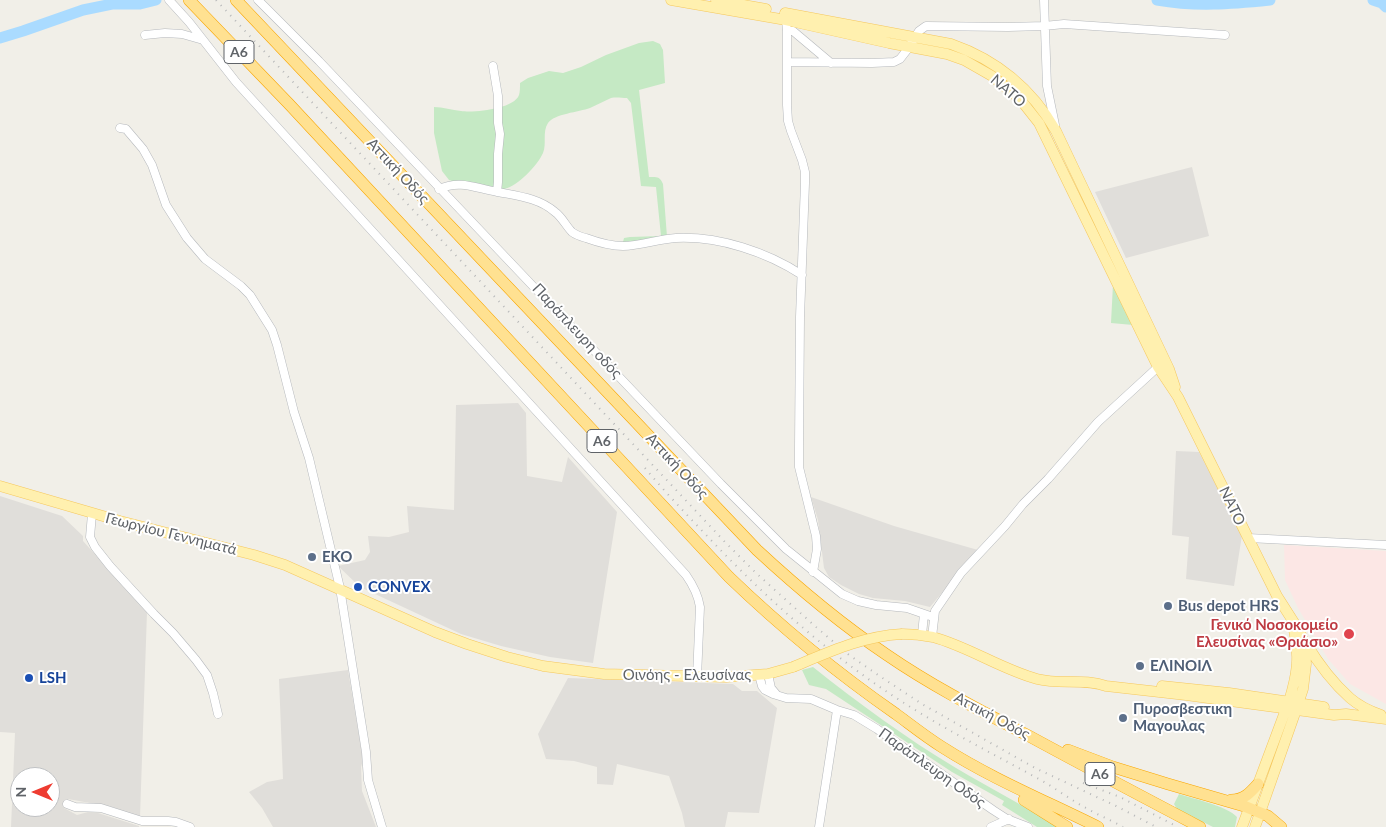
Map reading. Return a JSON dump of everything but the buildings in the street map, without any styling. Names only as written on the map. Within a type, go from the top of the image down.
[{"type":"highway","name":"Α6","points":[[189,0],[289,104],[722,569],[756,602],[857,687],[942,747],[1012,786],[1098,827]]},
{"type":"highway","name":"Αττική Οδός","points":[[236,0],[757,550],[786,576],[843,623],[924,679],[1200,827]]},
{"type":"highway","points":[[1000,721],[1113,767],[1255,810],[1268,816],[1281,827]]},
{"type":"highway","points":[[1226,800],[1244,797],[1258,784]]},
{"type":"highway","points":[[1012,786],[1024,800],[1067,827]]},
{"type":"main road","name":"ΝΑΤΟ","points":[[671,0],[786,20],[947,54],[978,67],[1006,86],[1030,111],[1046,136],[1158,367],[1178,397],[1277,596],[1300,632],[1305,646],[1306,664],[1303,689],[1280,726],[1258,784],[1254,827]]},
{"type":"main road","name":"ΝΑΤΟ","points":[[716,0],[951,44],[968,50],[999,67],[1027,91],[1048,117],[1056,131],[1169,369],[1178,397]]},
{"type":"main road","name":"Γεωργίου Γεννηματά","points":[[0,486],[92,514],[254,555],[285,565],[340,588]]},
{"type":"main road","name":"Οινόης - Ελευσίνας","points":[[340,588],[443,635],[507,657],[572,671],[697,677],[764,674],[793,667],[861,640],[902,634],[927,636],[971,651],[1006,668],[1040,680],[1093,683],[1269,706],[1292,705]]},
{"type":"main road","name":"ΝΑΤΟ","points":[[1243,825],[1255,810],[1292,705],[1298,663],[1296,637],[1287,613]]},
{"type":"main road","points":[[1300,632],[1314,657],[1351,699],[1386,718]]},
{"type":"main road","name":"Οινόης - Ελευσίνας","points":[[1093,683],[1107,681],[1162,686],[1292,705]]},
{"type":"main road","points":[[1292,705],[1335,709],[1346,714],[1386,718]]},
{"type":"main road","points":[[1269,706],[1278,713],[1280,726]]},
{"type":"street","name":"Παράπλευρη οδός","points":[[258,0],[320,61],[721,484],[786,549],[813,572],[850,598],[876,605],[907,608],[934,617]]},
{"type":"street","points":[[1044,0],[1047,86],[1056,131]]},
{"type":"street","points":[[172,3],[236,82],[686,575],[694,586],[700,607],[697,677]]},
{"type":"street","points":[[786,20],[788,121],[805,172],[800,325],[800,467],[815,527],[817,550],[813,572]]},
{"type":"street","points":[[787,62],[872,64],[894,62],[910,47],[919,31],[926,26],[1044,26],[1064,24],[1225,34]]},
{"type":"street","points":[[787,31],[793,31],[831,63]]},
{"type":"street","points":[[145,35],[182,34],[203,40]]},
{"type":"street","points":[[493,66],[498,96],[500,134],[497,192]]},
{"type":"street","points":[[120,128],[126,129],[143,149],[152,165],[166,205],[186,238],[205,258],[250,295],[272,330],[278,345],[294,412],[309,458],[340,588],[366,752],[368,780],[382,827]]},
{"type":"street","points":[[439,188],[466,184],[537,201],[555,211],[572,232],[586,238],[622,246],[677,238],[720,242],[756,251],[802,275]]},
{"type":"street","points":[[927,636],[937,607],[961,573],[1006,526],[1098,422],[1158,367]]},
{"type":"street","points":[[92,514],[90,538],[95,547],[173,633],[207,675],[218,714]]},
{"type":"street","points":[[1248,538],[1386,545]]},
{"type":"street","points":[[924,614],[927,636]]},
{"type":"street","points":[[764,674],[771,688],[778,696],[812,699],[837,710],[819,827]]},
{"type":"street","name":"Παράπλευρη Οδός","points":[[837,710],[854,715],[877,729],[993,810],[1028,827]]},
{"type":"street","points":[[67,804],[75,807],[101,808],[142,821],[168,821],[190,827]]},
{"type":"street","points":[[991,827],[1009,819]]},
{"type":"shaded area","points":[[1192,167],[1209,236],[1126,258],[1095,192]]},
{"type":"shaded area","points":[[518,403],[526,413],[527,476],[562,482],[568,457],[617,512],[593,663],[550,657],[501,646],[461,634],[360,587],[338,566],[365,560],[370,552],[368,536],[389,537],[409,532],[407,506],[454,510],[456,405]]},
{"type":"shaded area","points":[[1176,451],[1199,452],[1242,535],[1234,586],[1186,579],[1189,537],[1172,535]]},
{"type":"shaded area","points":[[0,496],[62,516],[83,536],[83,541],[147,612],[140,817],[112,807],[68,799],[64,808],[77,815],[88,812],[98,813],[139,827],[11,827],[11,817],[60,817],[60,767],[14,767],[15,733],[0,732]]},
{"type":"shaded area","points":[[811,497],[894,526],[978,550],[930,607],[859,594],[829,577],[824,568],[818,520]]},
{"type":"shaded area","name":"Γενικό Νοσοκομείο Ελευσίνας «Θριάσιο»","points":[[1284,545],[1386,551],[1386,704],[1350,684],[1328,659],[1298,608],[1285,580]]},
{"type":"shaded area","points":[[348,670],[363,760],[361,767],[362,791],[376,827],[273,827],[262,808],[249,792],[267,782],[283,779],[279,679]]},
{"type":"shaded area","points":[[568,678],[733,684],[742,691],[757,691],[777,708],[759,813],[728,812],[725,827],[685,827],[669,776],[617,764],[613,785],[597,784],[597,767],[574,761],[546,759],[538,734]]},
{"type":"green space","points":[[653,41],[660,44],[663,50],[665,83],[639,90],[649,177],[659,178],[663,184],[667,237],[624,244],[623,242],[624,238],[630,237],[661,236],[656,187],[641,186],[631,103],[627,98],[611,98],[590,108],[561,115],[551,120],[546,127],[544,149],[540,158],[526,175],[515,184],[504,189],[493,189],[455,182],[449,180],[442,171],[434,133],[434,107],[458,111],[484,111],[502,107],[516,100],[519,94],[520,83],[528,78],[549,71],[563,73],[639,43]]},
{"type":"green space","points":[[1113,284],[1133,325],[1111,323]]},
{"type":"green space","points":[[813,667],[919,745],[1058,827],[1037,827],[1002,805],[1004,801],[952,772],[826,689],[809,685],[802,670]]},
{"type":"green space","points":[[1179,794],[1226,809],[1237,817],[1235,827],[1213,827],[1177,809],[1174,804]]},
{"type":"waterway","points":[[0,38],[83,10],[112,4],[140,4],[156,0]]},
{"type":"waterway","points":[[1157,0],[1200,4],[1227,4],[1270,0]]},
{"type":"waterway","points":[[1373,0],[1382,3],[1386,7]]},
{"type":"railway","points":[[216,0],[724,541],[756,573],[816,627],[849,655],[922,704],[1035,768],[1156,827]]},
{"type":"railway","points":[[645,468],[732,562],[780,608],[857,671],[927,717],[1123,827]]},
{"type":"railway","points":[[1083,783],[1120,797],[1178,827]]},
{"type":"place","name":"EKO","points":[[312,557]]},
{"type":"place","name":"CONVEX","points":[[358,587]]},
{"type":"place","name":"Bus depot HRS","points":[[1168,606]]},
{"type":"place","name":"Γενικό Νοσοκομείο Ελευσίνας «Θριάσιο»","points":[[1349,634]]},
{"type":"place","name":"ΕΛΙΝΟΙΛ","points":[[1140,666]]},
{"type":"place","name":"LSH","points":[[29,678]]},
{"type":"place","name":"Πυροσβεστικη Μαγουλας","points":[[1123,718]]}]
